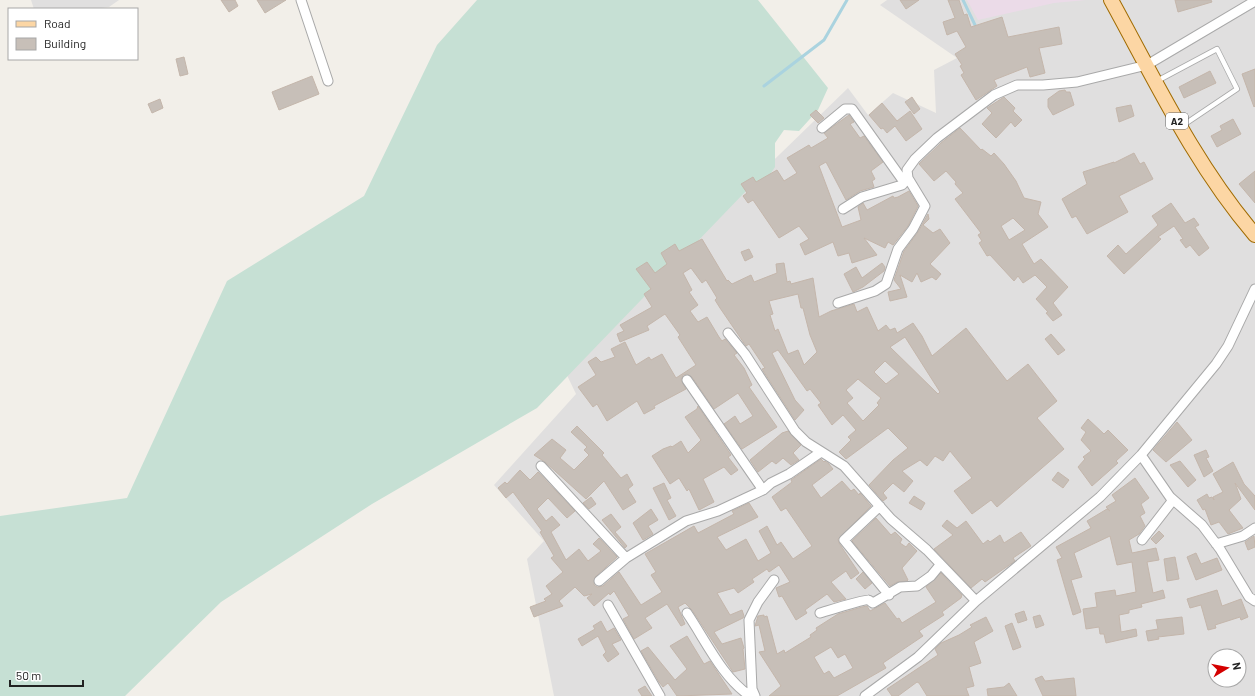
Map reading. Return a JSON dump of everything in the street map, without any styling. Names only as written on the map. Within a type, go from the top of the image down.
[{"type":"main road","name":"A2","points":[[1111,0],[1181,127],[1222,190],[1255,235]]},
{"type":"street","points":[[301,0],[328,81]]},
{"type":"street","points":[[843,209],[862,197],[902,185],[906,180],[907,170],[914,159],[955,123],[994,95],[1017,85],[1043,85],[1077,82],[1147,65],[1255,1]]},
{"type":"street","points":[[822,128],[845,109],[852,109],[924,206],[913,229],[898,249],[886,284],[875,291],[838,303]]},
{"type":"street","points":[[865,696],[918,657],[976,601],[1100,497],[1141,456],[1216,364],[1228,346],[1255,289]]},
{"type":"street","points":[[728,333],[745,354],[796,431],[806,442],[844,466],[880,506],[976,601]]},
{"type":"street","points":[[687,380],[763,490]]},
{"type":"street","points":[[599,581],[626,558],[686,521],[718,511],[763,490],[770,483],[789,474],[821,452]]},
{"type":"street","points":[[1141,456],[1173,500],[1202,525],[1216,544],[1249,597],[1255,601]]},
{"type":"street","points":[[541,466],[626,558]]},
{"type":"street","points":[[1142,540],[1173,500]]},
{"type":"street","points":[[880,506],[844,540],[889,595]]},
{"type":"street","points":[[1216,544],[1243,536],[1255,528]]},
{"type":"street","points":[[820,613],[849,606],[860,601],[868,600],[873,603],[889,595],[900,587],[916,586],[931,576],[940,565]]},
{"type":"street","points":[[755,696],[752,689],[749,620],[758,602],[774,580]]},
{"type":"street","points":[[608,605],[660,696]]},
{"type":"street","points":[[687,613],[729,677],[741,690],[750,696]]},
{"type":"lane","points":[[1156,82],[1217,49],[1237,89],[1181,127]]},
{"type":"shaded area","points":[[31,0],[119,0],[109,7],[102,8],[34,8]]},
{"type":"shaded area","points":[[887,0],[1255,0],[1255,696],[554,696],[527,559],[544,541],[494,485],[576,394],[565,371],[716,216],[848,88],[868,115],[893,93],[936,113],[934,70],[957,58],[880,5]]},
{"type":"shaded area","points":[[967,0],[1086,0],[1054,3],[978,20]]},
{"type":"green space","points":[[477,0],[758,0],[828,88],[818,110],[799,131],[784,130],[775,143],[775,167],[767,179],[746,191],[537,408],[372,504],[221,602],[125,696],[0,696],[0,516],[127,498],[227,281],[364,196],[437,45]]},
{"type":"building","points":[[221,0],[235,0],[238,6],[229,12]]},
{"type":"building","points":[[257,0],[286,0],[265,13]]},
{"type":"building","points":[[900,0],[919,0],[906,9]]},
{"type":"building","points":[[948,0],[959,0],[964,15],[967,14],[971,27],[1002,17],[1008,37],[1059,27],[1062,44],[1039,48],[1045,73],[1030,77],[1027,67],[994,80],[997,86],[976,100],[961,75],[964,73],[960,66],[962,65],[955,54],[966,47],[957,31],[947,35],[943,22],[955,18]]},
{"type":"building","points":[[1175,0],[1211,0],[1212,2],[1178,12]]},
{"type":"building","points":[[184,57],[188,74],[180,76],[176,59]]},
{"type":"building","points":[[1255,69],[1255,106],[1254,107],[1242,74]]},
{"type":"building","points":[[1210,71],[1216,83],[1184,98],[1179,87]]},
{"type":"building","points":[[312,76],[319,94],[279,110],[272,92]]},
{"type":"building","points":[[1065,90],[1066,92],[1070,92],[1074,105],[1053,115],[1048,107],[1048,99],[1059,91]]},
{"type":"building","points":[[912,97],[920,109],[914,114],[905,102]]},
{"type":"building","points":[[1004,97],[1015,108],[1013,111],[1022,120],[1015,127],[1011,122],[996,138],[982,124],[992,113],[987,108]]},
{"type":"building","points":[[160,99],[163,108],[152,113],[148,104]]},
{"type":"building","points":[[882,103],[897,121],[910,111],[922,129],[906,141],[895,126],[887,133],[883,128],[881,129],[869,115]]},
{"type":"building","points":[[1131,105],[1134,116],[1119,122],[1116,108]]},
{"type":"building","points":[[816,110],[824,118],[818,123],[810,115]]},
{"type":"building","points":[[849,115],[854,122],[850,124],[860,138],[864,136],[883,162],[871,171],[875,179],[872,181],[874,187],[860,191],[846,200],[826,162],[819,166],[842,227],[861,220],[858,207],[863,203],[867,210],[893,196],[894,198],[898,197],[909,191],[918,206],[908,226],[893,245],[888,242],[885,248],[864,238],[877,255],[852,263],[849,253],[838,256],[833,242],[805,255],[800,244],[809,239],[799,226],[779,238],[753,200],[748,203],[743,196],[747,193],[741,184],[753,177],[756,182],[777,170],[784,181],[797,173],[787,158],[809,145],[811,148],[828,138],[824,133]]},
{"type":"building","points":[[1233,119],[1241,134],[1217,147],[1211,136],[1222,130],[1220,126]]},
{"type":"building","points":[[960,128],[981,150],[982,149],[991,156],[994,153],[1016,181],[1024,198],[1041,202],[1038,214],[1048,227],[1022,244],[1034,264],[1041,259],[1068,287],[1053,303],[1062,315],[1053,321],[1046,313],[1048,312],[1036,299],[1047,287],[1035,275],[1023,283],[1018,276],[1014,281],[990,255],[987,256],[979,243],[982,241],[978,235],[981,233],[955,199],[963,193],[955,184],[956,182],[946,171],[934,181],[919,164],[941,143]],"holes":[[[1013,218],[1025,230],[1009,240],[1001,226]]]},
{"type":"building","points":[[1134,153],[1140,164],[1144,162],[1153,179],[1119,196],[1128,212],[1087,234],[1076,216],[1072,218],[1062,199],[1087,184],[1083,172],[1114,163]]},
{"type":"building","points":[[1255,171],[1255,203],[1239,184]]},
{"type":"building","points":[[1171,203],[1185,223],[1194,218],[1199,225],[1195,227],[1209,248],[1199,256],[1190,245],[1186,248],[1180,240],[1183,239],[1174,226],[1158,237],[1161,239],[1124,274],[1107,256],[1118,245],[1126,254],[1158,225],[1152,216]]},
{"type":"building","points":[[928,214],[929,219],[923,225],[933,233],[940,229],[950,243],[930,264],[941,274],[936,280],[932,277],[921,282],[917,273],[912,282],[900,275],[907,297],[890,301],[888,292],[901,289],[894,280],[904,251],[918,232]]},
{"type":"building","points":[[702,239],[727,281],[728,280],[732,284],[751,275],[754,282],[777,273],[776,264],[784,263],[787,282],[790,281],[791,284],[813,278],[819,317],[831,311],[854,304],[857,312],[867,307],[878,331],[886,325],[890,330],[895,328],[897,333],[913,323],[922,336],[932,356],[966,328],[1007,381],[1028,364],[1057,401],[1037,418],[1064,449],[997,507],[991,500],[972,514],[954,491],[972,478],[950,451],[943,461],[935,456],[927,466],[920,460],[902,471],[913,481],[904,492],[893,483],[883,493],[887,498],[883,501],[869,485],[893,460],[908,448],[888,428],[846,459],[839,452],[851,440],[848,437],[856,430],[843,415],[832,425],[818,405],[821,403],[810,389],[807,391],[778,350],[772,353],[795,400],[804,410],[795,420],[762,369],[765,368],[749,344],[746,346],[720,308],[715,300],[717,298],[706,280],[702,283],[691,268],[683,273],[692,290],[689,292],[698,305],[690,311],[698,322],[707,317],[722,341],[725,339],[737,353],[734,355],[744,368],[752,385],[749,387],[777,427],[742,449],[724,424],[735,416],[740,424],[753,416],[738,393],[714,409],[692,377],[687,374],[683,375],[681,380],[686,389],[654,406],[655,408],[644,414],[637,401],[607,421],[597,404],[593,407],[578,387],[596,375],[588,362],[596,357],[601,362],[615,357],[611,349],[625,342],[636,365],[649,357],[651,360],[662,354],[676,378],[696,365],[678,337],[680,335],[665,314],[647,326],[649,330],[620,342],[617,334],[624,331],[620,325],[652,307],[644,294],[651,289],[636,269],[647,262],[655,273],[667,264],[661,253],[675,244],[679,251]],"holes":[[[798,294],[801,308],[803,308],[810,335],[817,352],[804,365],[798,350],[788,354],[778,329],[775,331],[770,315],[773,314],[769,301]],[[905,337],[940,392],[938,394],[890,347]],[[885,361],[899,374],[886,384],[874,372]],[[858,379],[881,398],[877,403],[879,405],[863,421],[847,403],[853,398],[846,390]]]},
{"type":"building","points":[[749,249],[753,257],[745,261],[741,252]]},
{"type":"building","points":[[882,263],[885,267],[884,271],[863,287],[853,292],[844,274],[856,267],[862,278]]},
{"type":"building","points":[[1051,334],[1065,350],[1058,355],[1045,339]]},
{"type":"building","points":[[698,406],[731,455],[728,457],[738,470],[731,475],[724,467],[703,479],[714,502],[699,510],[689,489],[687,491],[679,478],[670,484],[652,456],[681,441],[688,453],[701,440],[685,417],[697,409]]},
{"type":"building","points":[[1088,419],[1104,434],[1108,430],[1128,450],[1116,461],[1118,463],[1092,486],[1078,467],[1085,459],[1083,457],[1091,451],[1081,440],[1086,432],[1081,428]]},
{"type":"building","points":[[1177,422],[1192,440],[1166,462],[1153,450]]},
{"type":"building","points":[[577,426],[604,453],[602,455],[621,478],[627,474],[633,485],[628,489],[636,502],[623,510],[604,481],[586,499],[545,462],[534,455],[552,439],[566,450],[560,458],[574,470],[589,455],[584,450],[587,447],[571,432]]},
{"type":"building","points":[[788,431],[801,445],[793,453],[799,460],[791,465],[783,458],[776,464],[772,461],[758,472],[750,460],[782,433]]},
{"type":"building","points":[[1206,450],[1209,457],[1206,458],[1213,471],[1204,477],[1194,455]]},
{"type":"building","points":[[821,459],[829,464],[833,469],[812,485],[821,498],[842,481],[851,491],[854,489],[859,495],[860,493],[871,506],[838,539],[839,543],[859,573],[851,579],[846,571],[831,582],[846,599],[834,602],[827,594],[805,610],[807,613],[796,620],[782,596],[779,597],[776,588],[790,582],[779,565],[769,572],[767,569],[752,579],[754,582],[738,593],[734,588],[717,593],[730,615],[742,610],[744,616],[743,618],[714,632],[722,644],[741,638],[744,648],[745,669],[733,672],[692,610],[685,603],[678,607],[685,624],[681,626],[667,604],[645,618],[652,628],[634,639],[623,619],[629,616],[614,591],[610,595],[609,593],[594,606],[587,598],[592,594],[584,596],[575,587],[559,601],[563,606],[534,617],[530,607],[546,601],[544,599],[552,594],[546,586],[563,572],[551,558],[554,556],[540,532],[542,531],[513,492],[506,498],[498,488],[505,482],[507,484],[520,470],[530,480],[538,472],[575,511],[567,518],[548,498],[537,509],[546,521],[552,516],[560,525],[551,532],[566,560],[579,549],[588,561],[601,551],[593,544],[599,538],[617,557],[595,577],[594,585],[597,587],[603,586],[619,572],[641,605],[662,592],[651,575],[656,572],[645,554],[694,526],[698,533],[734,514],[732,511],[749,503],[758,517],[717,537],[726,550],[746,539],[758,561],[771,553],[759,531],[767,526],[777,545],[781,542],[793,559],[812,546],[786,508],[781,511],[772,497],[792,482],[791,480]]},
{"type":"building","points":[[1180,461],[1196,480],[1188,487],[1170,465]]},
{"type":"building","points":[[1233,462],[1244,484],[1255,496],[1255,510],[1235,483],[1241,499],[1229,510],[1243,528],[1228,534],[1219,522],[1211,525],[1205,509],[1203,510],[1197,500],[1207,494],[1209,498],[1212,497],[1214,500],[1213,497],[1223,492],[1213,474]]},
{"type":"building","points":[[1058,472],[1069,480],[1063,488],[1052,480]]},
{"type":"building","points":[[1135,478],[1149,498],[1141,504],[1145,513],[1140,516],[1145,526],[1139,534],[1129,540],[1132,553],[1156,548],[1159,560],[1147,562],[1153,593],[1163,590],[1165,598],[1141,604],[1142,607],[1129,610],[1129,613],[1119,615],[1121,632],[1136,629],[1137,636],[1106,643],[1104,634],[1100,634],[1099,627],[1086,629],[1083,609],[1097,607],[1095,593],[1115,590],[1116,596],[1136,592],[1132,562],[1117,565],[1110,536],[1074,553],[1082,577],[1071,580],[1081,612],[1073,615],[1057,560],[1062,558],[1056,547],[1091,528],[1087,521],[1107,509],[1110,511],[1106,507],[1116,501],[1112,495]]},
{"type":"building","points":[[664,483],[671,498],[667,500],[676,516],[669,520],[653,488]]},
{"type":"building","points":[[914,496],[925,503],[921,510],[909,503]]},
{"type":"building","points":[[591,497],[596,504],[589,509],[583,503]]},
{"type":"building","points":[[651,509],[658,520],[648,526],[653,534],[643,540],[633,523]]},
{"type":"building","points":[[611,514],[621,527],[615,532],[627,546],[625,548],[602,520]]},
{"type":"building","points":[[876,518],[891,535],[895,532],[902,539],[900,543],[906,547],[909,543],[917,551],[902,568],[908,580],[907,581],[897,582],[890,586],[852,541]]},
{"type":"building","points":[[947,520],[957,528],[966,521],[983,544],[988,540],[990,542],[1000,535],[1004,543],[1021,532],[1031,546],[1013,558],[1015,561],[985,582],[982,579],[971,588],[934,549],[953,535],[942,526]]},
{"type":"building","points":[[1159,531],[1164,536],[1156,544],[1151,539]]},
{"type":"building","points":[[1254,536],[1255,547],[1248,550],[1245,542]]},
{"type":"building","points":[[1196,553],[1201,564],[1217,558],[1222,570],[1196,580],[1187,557]]},
{"type":"building","points":[[1175,557],[1179,579],[1167,581],[1164,559]]},
{"type":"building","points":[[863,572],[872,583],[865,589],[856,579]]},
{"type":"building","points":[[941,573],[962,595],[961,598],[942,612],[944,615],[919,631],[923,636],[883,663],[886,668],[837,696],[769,696],[781,686],[759,652],[765,651],[759,625],[755,626],[758,616],[767,616],[777,654],[784,650],[785,653],[811,637],[810,635],[817,630],[816,628],[838,614],[862,607],[867,606],[870,611],[885,603],[897,619],[899,618],[902,623],[936,602],[926,587]],"holes":[[[831,647],[838,658],[845,654],[853,668],[834,678],[829,671],[824,674],[814,657]]]},
{"type":"building","points":[[1217,590],[1222,606],[1241,599],[1248,617],[1241,620],[1240,617],[1215,625],[1216,628],[1208,630],[1201,605],[1190,608],[1187,599]]},
{"type":"building","points":[[1024,611],[1027,620],[1018,623],[1015,614]]},
{"type":"building","points":[[1040,615],[1044,625],[1036,628],[1033,617]]},
{"type":"building","points":[[986,617],[993,631],[974,642],[981,663],[969,667],[974,686],[966,688],[969,696],[927,696],[917,682],[898,696],[892,696],[887,689],[938,655],[935,649],[941,643],[959,635],[972,627],[970,625]]},
{"type":"building","points":[[1182,617],[1184,634],[1158,637],[1159,639],[1148,641],[1146,631],[1158,629],[1156,620]]},
{"type":"building","points":[[601,621],[607,632],[614,628],[621,640],[612,644],[619,654],[608,662],[603,655],[606,652],[598,636],[582,646],[578,639],[595,629],[593,626]]},
{"type":"building","points":[[1012,623],[1021,647],[1013,650],[1005,626]]},
{"type":"building","points":[[687,636],[704,664],[710,661],[732,694],[677,696],[668,683],[663,687],[659,682],[641,651],[648,647],[675,680],[687,669],[670,646]]},
{"type":"building","points":[[1042,676],[1045,681],[1074,678],[1076,696],[1043,696],[1035,679]]},
{"type":"building","points":[[1009,683],[1017,696],[988,696],[987,689],[1004,687]]},
{"type":"building","points":[[645,686],[652,696],[642,696],[638,690]]},
{"type":"waterway","points":[[764,86],[824,40],[847,0]]},
{"type":"waterway","points":[[963,0],[976,27]]}]
